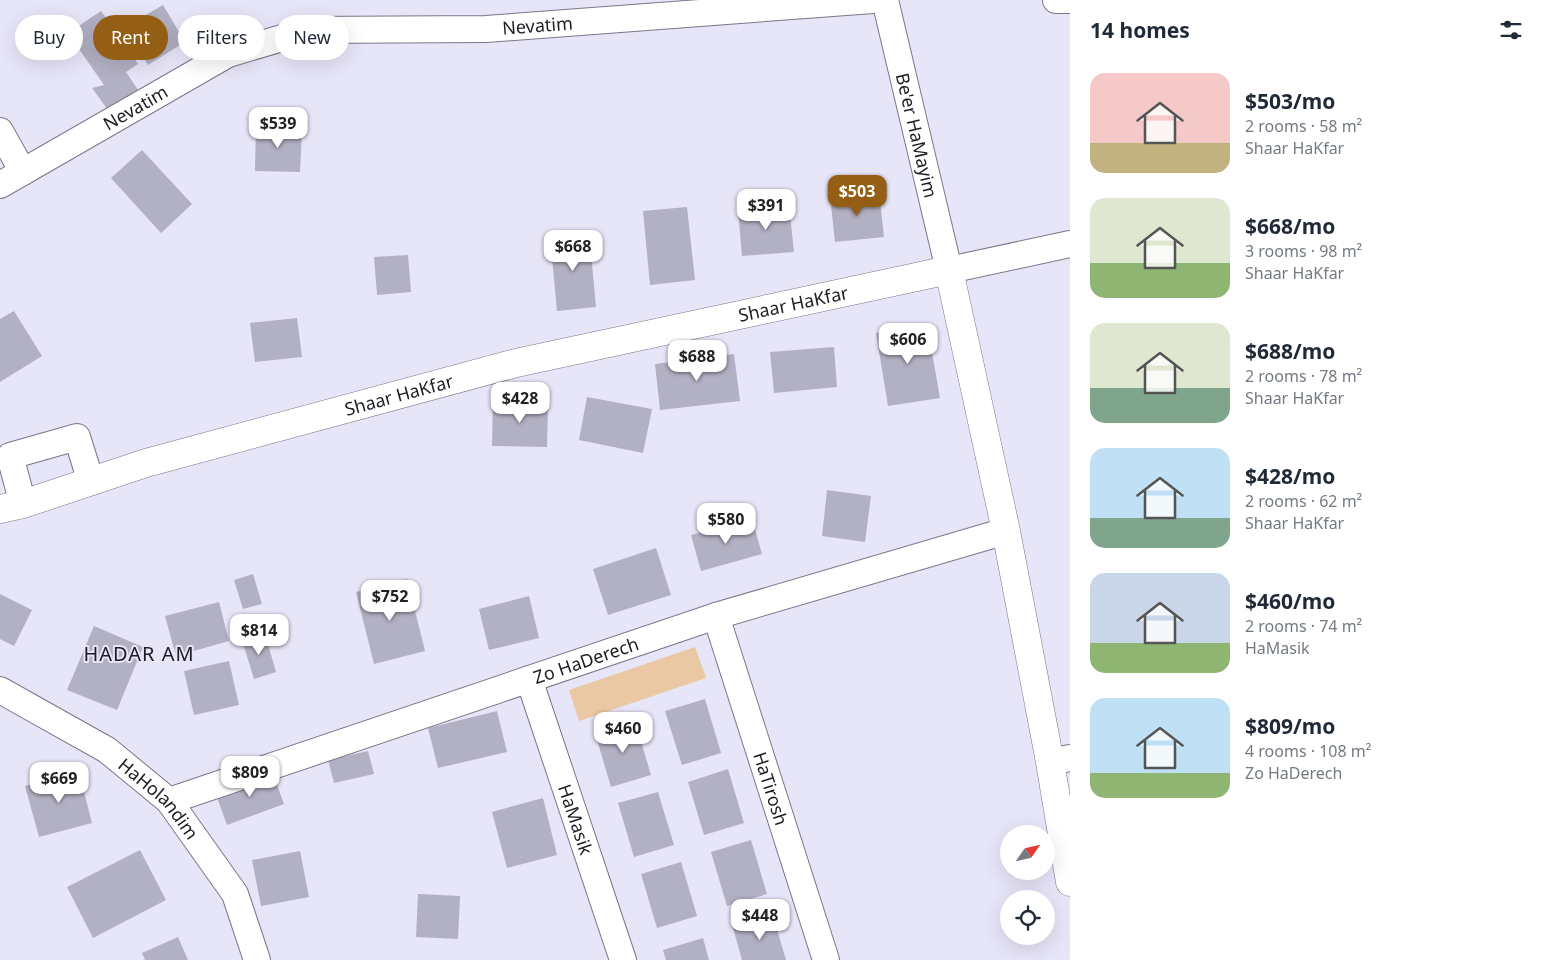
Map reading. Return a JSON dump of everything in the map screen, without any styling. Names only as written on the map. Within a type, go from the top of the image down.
[{"type":"main road","name":"Shaar HaKfar","points":[[11,507],[146,464],[516,363],[949,270]]},
{"type":"main road","points":[[949,270],[1006,532],[1060,760],[1070,882]]},
{"type":"street","name":"Nevatim","points":[[0,185],[228,54],[309,30],[486,29],[872,0]]},
{"type":"street","name":"Be'er HaMayim","points":[[885,0],[949,270]]},
{"type":"street","points":[[1056,0],[1070,0]]},
{"type":"street","points":[[0,131],[22,172]]},
{"type":"street","points":[[949,270],[1070,244]]},
{"type":"street","points":[[11,507],[10,456],[77,436],[91,482]]},
{"type":"street","name":"Zo HaDerech","points":[[169,801],[716,616],[1006,532]]},
{"type":"street","name":"HaTirosh","points":[[716,616],[826,960]]},
{"type":"street","name":"HaMasik","points":[[529,679],[623,960]]},
{"type":"street","name":"HaHolandim","points":[[0,690],[107,750],[169,801],[236,894],[257,960]]},
{"type":"shaded area","points":[[695,647],[706,678],[579,721],[569,690]]},
{"type":"building","points":[[163,5],[178,30],[178,46],[168,53],[168,15],[146,15]]},
{"type":"building","points":[[101,11],[104,15],[95,15]]},
{"type":"building","points":[[93,16],[93,60],[135,60],[138,64],[126,72],[140,93],[110,113],[92,88],[104,85],[83,55],[83,23]]},
{"type":"building","points":[[145,60],[156,60],[148,65]]},
{"type":"building","points":[[256,126],[302,128],[300,172],[255,171]]},
{"type":"building","points":[[142,150],[192,204],[161,233],[111,178]]},
{"type":"building","points":[[879,191],[884,237],[835,242],[830,196]]},
{"type":"building","points":[[789,205],[794,252],[742,256],[738,210]]},
{"type":"building","points":[[687,207],[695,280],[650,285],[643,211]]},
{"type":"building","points":[[589,232],[596,307],[557,311],[550,236]]},
{"type":"building","points":[[408,255],[411,292],[377,295],[374,257]]},
{"type":"building","points":[[14,311],[42,356],[0,382],[0,319]]},
{"type":"building","points":[[297,318],[302,357],[255,362],[250,323]]},
{"type":"building","points":[[927,324],[940,398],[888,406],[876,333]]},
{"type":"building","points":[[834,347],[837,387],[774,393],[770,352]]},
{"type":"building","points":[[734,354],[740,401],[660,410],[655,364]]},
{"type":"building","points":[[587,397],[652,409],[643,453],[579,440]]},
{"type":"building","points":[[493,400],[548,401],[547,447],[492,446]]},
{"type":"building","points":[[827,490],[871,496],[865,542],[822,536]]},
{"type":"building","points":[[752,519],[762,554],[701,571],[691,535]]},
{"type":"building","points":[[656,548],[671,595],[608,615],[593,569]]},
{"type":"building","points":[[253,574],[262,604],[243,609],[234,580]]},
{"type":"building","points":[[407,579],[425,651],[374,664],[356,592]]},
{"type":"building","points":[[0,594],[32,610],[14,646],[0,639]]},
{"type":"building","points":[[529,596],[539,638],[489,650],[479,609]]},
{"type":"building","points":[[219,602],[229,641],[176,656],[165,616]]},
{"type":"building","points":[[94,626],[143,647],[117,710],[67,690]]},
{"type":"building","points":[[265,634],[276,672],[254,679],[242,640]]},
{"type":"building","points":[[229,661],[239,705],[194,715],[184,671]]},
{"type":"building","points":[[705,699],[721,753],[682,765],[665,711]]},
{"type":"building","points":[[497,711],[507,752],[438,768],[428,728]]},
{"type":"building","points":[[635,721],[651,775],[611,787],[595,733]]},
{"type":"building","points":[[368,751],[374,774],[334,783],[328,760]]},
{"type":"building","points":[[728,769],[744,823],[704,835],[688,782]]},
{"type":"building","points":[[272,771],[284,804],[227,825],[215,792]]},
{"type":"building","points":[[79,772],[92,823],[39,837],[25,786]]},
{"type":"building","points":[[658,792],[674,845],[634,857],[618,803]]},
{"type":"building","points":[[543,798],[557,855],[507,868],[492,812]]},
{"type":"building","points":[[751,840],[767,894],[727,906],[711,852]]},
{"type":"building","points":[[140,850],[166,900],[93,938],[67,887]]},
{"type":"building","points":[[300,851],[309,897],[261,906],[252,860]]},
{"type":"building","points":[[681,862],[697,916],[657,928],[641,874]]},
{"type":"building","points":[[418,894],[460,896],[458,939],[416,937]]},
{"type":"building","points":[[773,916],[786,960],[742,960],[733,928]]},
{"type":"building","points":[[178,937],[188,960],[145,960],[142,953]]},
{"type":"building","points":[[703,938],[709,960],[666,960],[663,950]]},
{"type":"district","name":"HADAR AM","points":[[139,653]]}]
